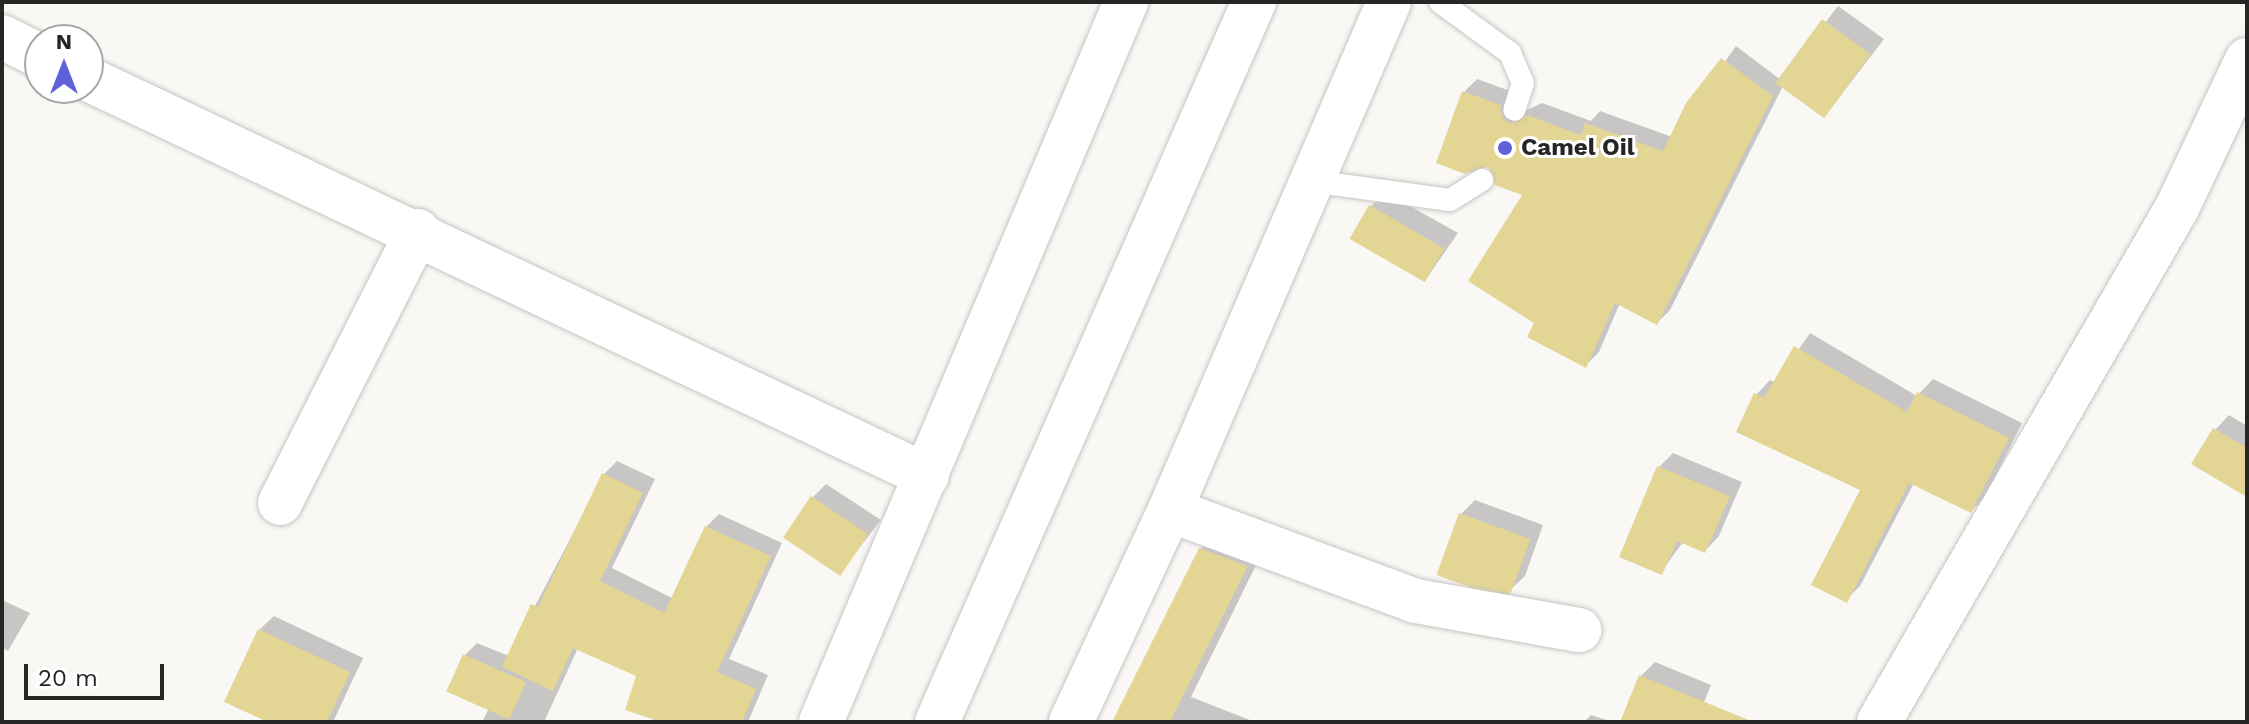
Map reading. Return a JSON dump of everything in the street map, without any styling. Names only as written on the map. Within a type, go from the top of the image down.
[{"type":"main road","points":[[821,722],[1126,2]]},
{"type":"main road","points":[[937,722],[1254,2]]},
{"type":"main road","points":[[1071,722],[1170,510],[1389,2]]},
{"type":"main road","points":[[2,37],[24,48]]},
{"type":"main road","points":[[1879,722],[2177,208],[2247,60]]},
{"type":"main road","points":[[104,86],[418,231],[927,476]]},
{"type":"main road","points":[[280,503],[418,231]]},
{"type":"main road","points":[[1170,510],[1416,601],[1579,630]]},
{"type":"lane","points":[[1440,2],[1510,53],[1523,83],[1514,110]]},
{"type":"lane","points":[[1311,181],[1450,200],[1482,180]]},
{"type":"building","points":[[1822,19],[1871,54],[1824,118],[1776,83]]},
{"type":"building","points":[[1721,58],[1773,96],[1657,325],[1615,303],[1586,368],[1527,337],[1534,323],[1468,281],[1522,195],[1495,185],[1488,167],[1465,174],[1436,163],[1462,91],[1501,105],[1503,119],[1510,123],[1527,115],[1581,135],[1585,123],[1663,151],[1686,103]]},
{"type":"building","points":[[1369,205],[1444,248],[1425,282],[1350,239]]},
{"type":"building","points":[[1794,346],[1907,412],[1917,392],[2009,438],[1971,513],[1909,483],[1847,603],[1811,585],[1860,490],[1736,432],[1754,393],[1764,398]]},
{"type":"building","points":[[2213,428],[2247,448],[2247,497],[2191,464]]},
{"type":"building","points":[[1657,466],[1730,496],[1705,553],[1677,541],[1662,575],[1619,557]]},
{"type":"building","points":[[602,473],[643,493],[600,581],[664,613],[705,526],[771,556],[717,672],[756,689],[742,722],[661,722],[625,710],[636,676],[573,648],[553,691],[502,667],[531,604],[538,607]]},
{"type":"building","points":[[811,496],[868,535],[840,576],[783,537]]},
{"type":"building","points":[[1459,513],[1530,539],[1508,601],[1436,575]]},
{"type":"building","points":[[1199,548],[1248,566],[1170,722],[1112,722]]},
{"type":"building","points":[[258,629],[350,672],[327,722],[268,722],[224,702]]},
{"type":"building","points":[[463,654],[526,682],[509,720],[446,691]]},
{"type":"building","points":[[1639,675],[1751,721],[1751,722],[1620,722]]},
{"type":"place","name":"Camel Oil","points":[[1505,148]]}]
